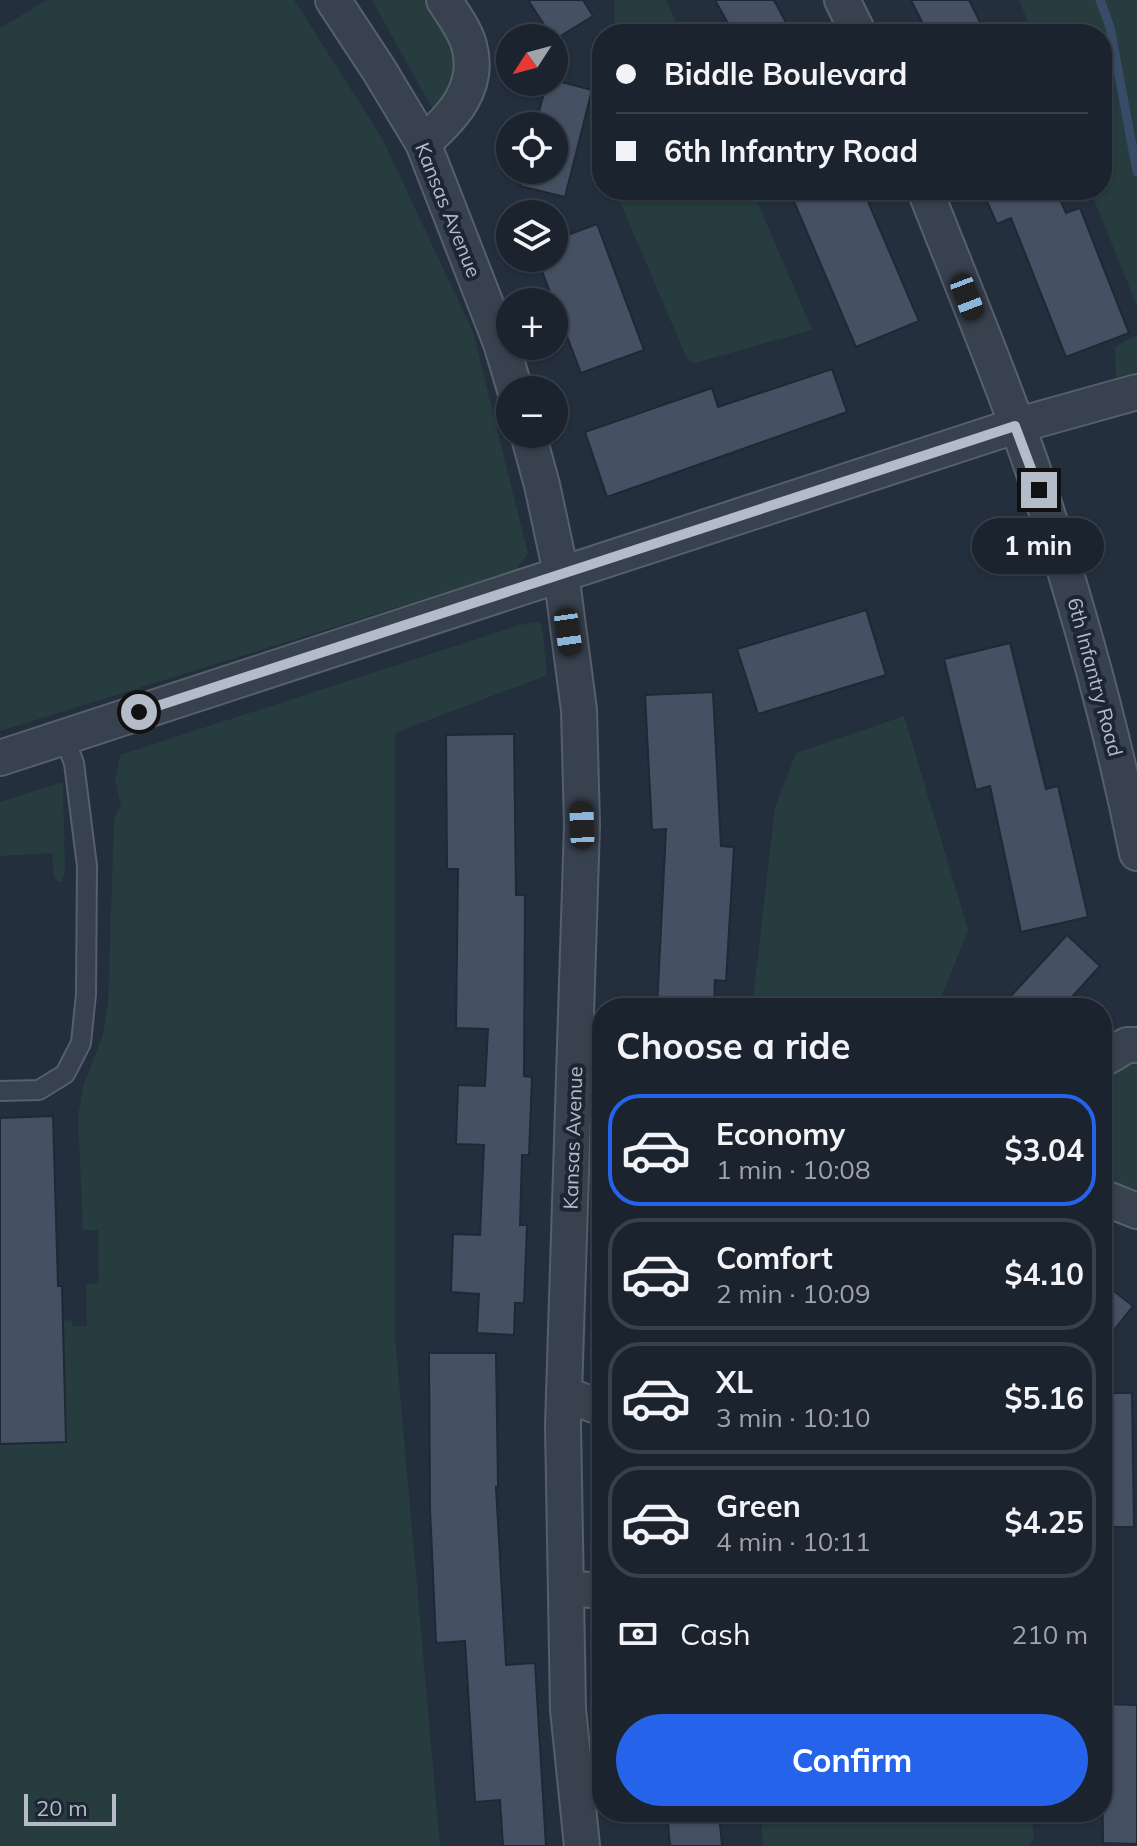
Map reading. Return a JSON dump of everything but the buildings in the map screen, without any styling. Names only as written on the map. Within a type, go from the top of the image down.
[{"type":"street","name":"Kansas Avenue","points":[[333,0],[423,143],[501,343],[511,376]]},
{"type":"street","points":[[423,143],[461,105],[471,80],[469,44],[444,0]]},
{"type":"street","points":[[842,0],[854,24]]},
{"type":"street","name":"6th Infantry Road","points":[[929,200],[1031,464],[1081,621],[1125,791],[1137,853]]},
{"type":"street","points":[[0,758],[1015,426],[1137,392]]},
{"type":"street","name":"Kansas Avenue","points":[[532,448],[561,573],[579,710],[582,825],[564,1394],[568,1709],[582,1846]]},
{"type":"street","points":[[1112,1054],[1127,1045],[1137,1045]]},
{"type":"street","points":[[1112,1201],[1137,1211]]},
{"type":"street","points":[[564,1394],[592,1404]]},
{"type":"street","points":[[566,1589],[592,1590]]},
{"type":"lane","points":[[0,1091],[39,1090],[65,1074],[81,1043],[86,994],[87,866],[74,763],[64,737]]},
{"type":"green space","points":[[47,0],[294,0],[382,138],[473,332],[496,424],[496,448],[502,448],[528,553],[515,571],[0,731],[0,28]]},
{"type":"green space","points":[[372,0],[422,0],[454,37],[458,78],[436,109],[431,106]]},
{"type":"green space","points":[[614,0],[666,0],[677,24],[615,24]]},
{"type":"green space","points":[[1019,0],[1137,0],[1137,306],[1094,200],[1112,200],[1112,24],[1029,24]]},
{"type":"green space","points":[[619,200],[756,200],[812,330],[695,363],[687,359]]},
{"type":"green space","points":[[1137,335],[1137,372],[1116,378],[1115,347]]},
{"type":"green space","points":[[538,622],[542,626],[547,675],[395,733],[395,1337],[440,1846],[0,1846],[0,1444],[66,1442],[63,1321],[71,1320],[73,1327],[87,1326],[86,1285],[99,1283],[98,1230],[83,1230],[78,1115],[84,1084],[102,1037],[108,1005],[114,818],[121,806],[115,780],[120,755],[520,625]]},
{"type":"green space","points":[[904,716],[968,930],[941,998],[753,998],[775,807],[796,753]]},
{"type":"green space","points":[[63,782],[65,873],[62,881],[58,882],[54,877],[52,853],[0,856],[0,802]]},
{"type":"green space","points":[[1137,1057],[1137,1191],[1112,1181],[1112,1068]]},
{"type":"green space","points":[[762,1822],[1033,1822],[1034,1840],[1029,1846],[763,1846]]},
{"type":"waterway","points":[[1100,0],[1109,24]]},
{"type":"waterway","points":[[1112,38],[1137,172]]},
{"type":"route","points":[[139,712],[1015,426],[1039,490]]}]
